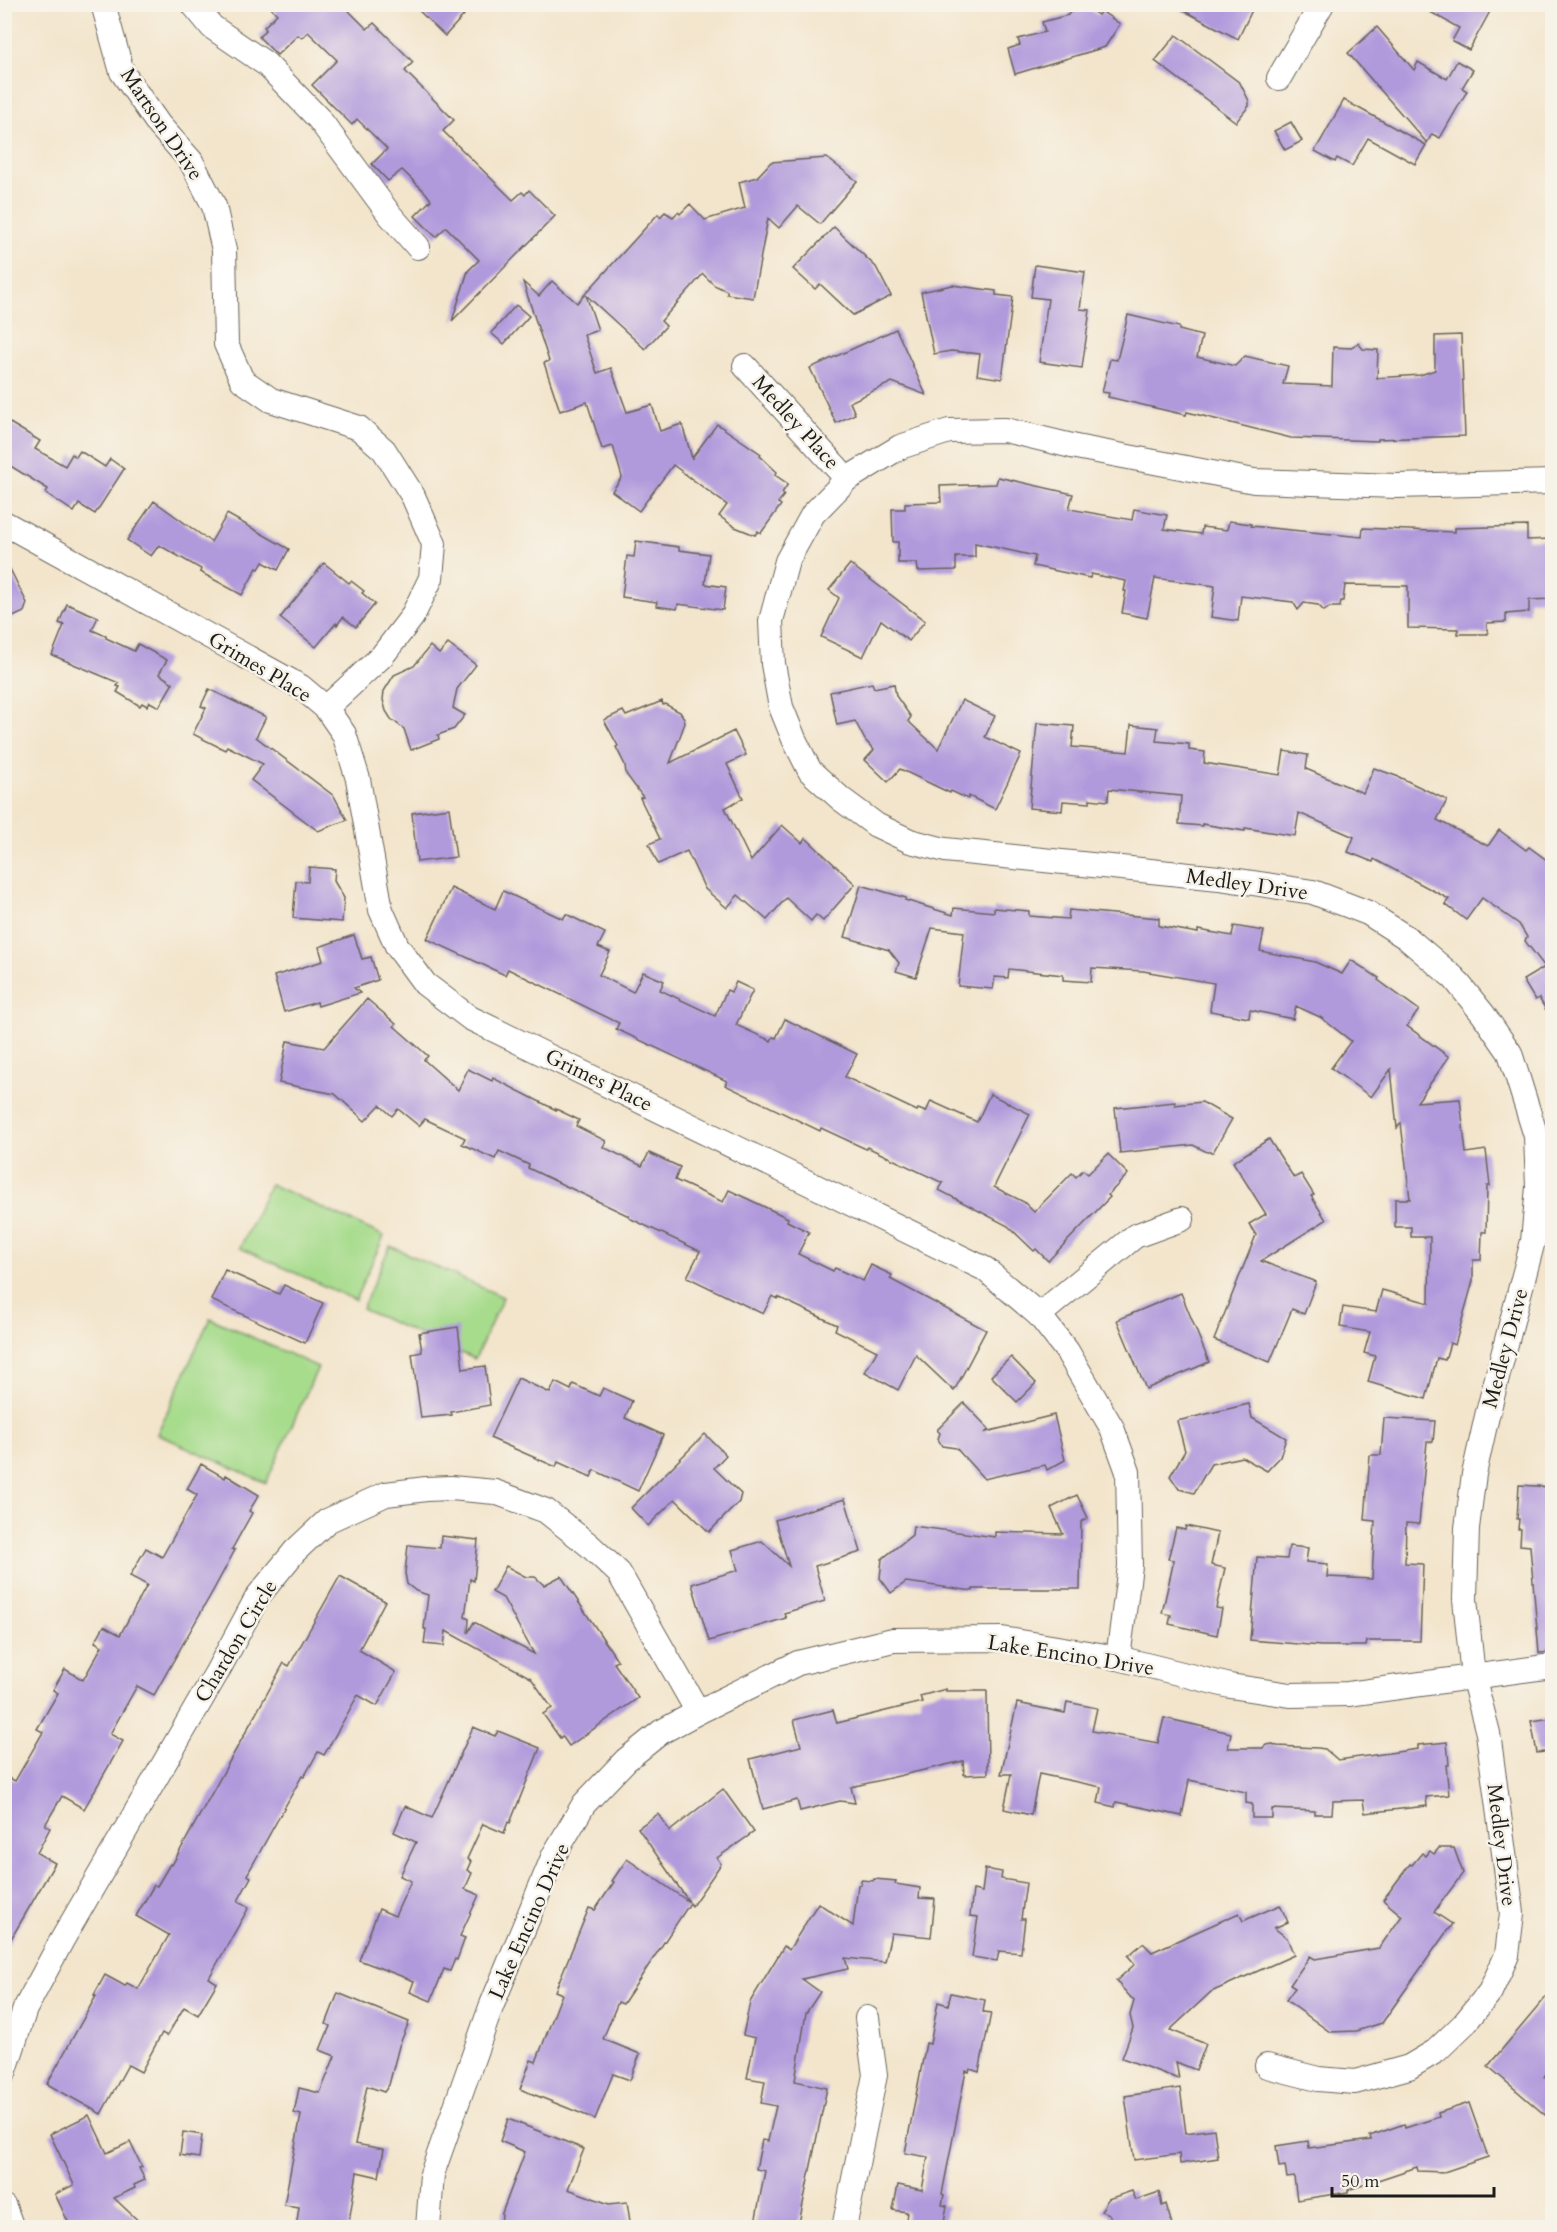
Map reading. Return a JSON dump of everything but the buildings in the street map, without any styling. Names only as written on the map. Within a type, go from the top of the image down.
[{"type":"street","name":"Martson Drive","points":[[103,4],[122,72],[159,125],[191,162],[214,206],[224,250],[226,344],[242,380],[271,400],[359,428],[384,450],[413,496],[434,544],[431,578],[412,617],[382,656],[326,708]]},
{"type":"street","points":[[194,4],[212,27],[266,64],[319,119],[390,214],[418,247]]},
{"type":"street","points":[[1279,78],[1322,4]]},
{"type":"street","name":"Medley Place","points":[[745,366],[847,479]]},
{"type":"street","name":"Medley Drive","points":[[1267,2066],[1318,2079],[1355,2082],[1409,2067],[1436,2051],[1464,2024],[1490,1992],[1507,1955],[1512,1913],[1508,1872],[1488,1733],[1473,1676],[1465,1599],[1467,1528],[1474,1474],[1533,1241],[1538,1187],[1536,1136],[1510,1053],[1454,978],[1407,938],[1368,913],[1313,892],[1219,878],[945,850],[910,841],[876,825],[841,799],[810,771],[781,707],[773,664],[771,621],[787,561],[813,514],[847,479],[900,447],[949,431],[1005,430],[1076,447],[1254,481],[1396,486],[1552,482]]},
{"type":"street","name":"Grimes Place","points":[[4,523],[301,687],[326,708],[344,734],[358,779],[381,910],[397,946],[425,984],[470,1018],[985,1269],[1039,1315],[1067,1351],[1091,1390],[1112,1428],[1128,1472],[1130,1566],[1118,1658]]},
{"type":"street","points":[[1039,1315],[1135,1236],[1182,1219]]},
{"type":"street","name":"Chardon Circle","points":[[4,2073],[25,2009],[258,1596],[295,1551],[327,1521],[386,1494],[426,1489],[451,1488],[495,1492],[546,1511],[589,1545],[619,1573],[698,1712]]},
{"type":"street","name":"Lake Encino Drive","points":[[428,2228],[432,2174],[491,2007],[554,1855],[585,1804],[626,1760],[661,1732],[698,1712],[798,1663],[893,1640],[1002,1640],[1118,1658],[1230,1686],[1290,1695],[1348,1695],[1552,1666]]},
{"type":"street","points":[[844,2228],[875,2075],[867,2018]]},
{"type":"street","points":[[4,2207],[12,2228]]},
{"type":"green space","points":[[270,1184],[384,1236],[355,1300],[240,1248]]},
{"type":"green space","points":[[390,1246],[503,1297],[475,1359],[362,1309]]},
{"type":"green space","points":[[210,1318],[318,1367],[266,1483],[157,1434]]}]
